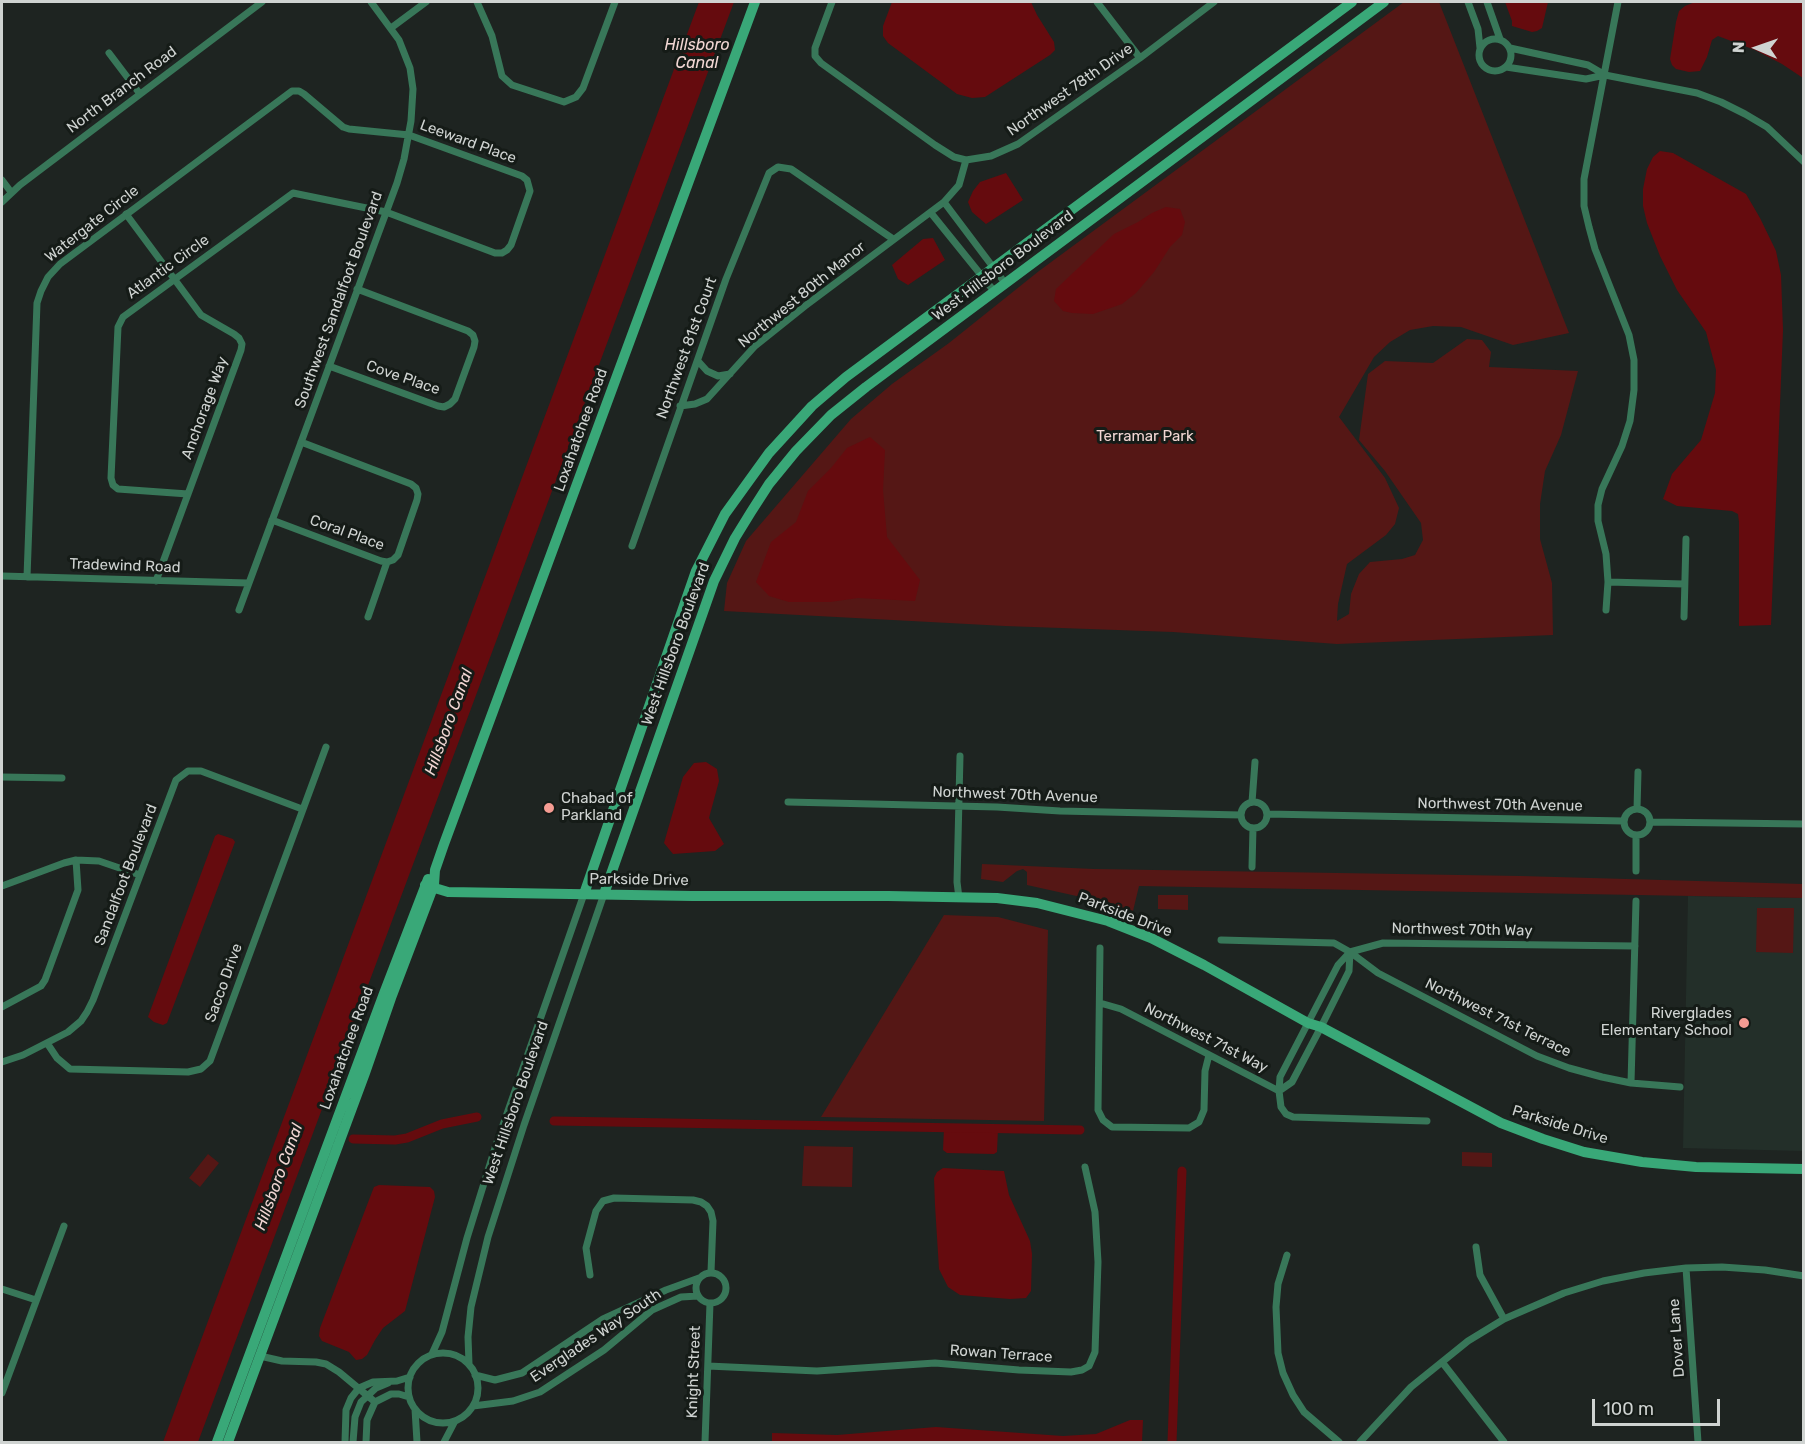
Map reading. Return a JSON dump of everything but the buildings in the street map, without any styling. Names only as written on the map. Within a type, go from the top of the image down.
[{"type":"street","name":"North Branch Road","points":[[2,202],[11,192],[262,2]]},
{"type":"street","name":"Southwest Sandalfoot Boulevard","points":[[239,609],[404,159],[409,135],[412,82],[405,54],[391,28],[371,2]]},
{"type":"street","points":[[391,28],[426,2]]},
{"type":"street","points":[[477,2],[492,36],[500,71],[507,82],[564,102],[574,99],[583,88],[615,2]]},
{"type":"street","name":"Loxahatchee Road","points":[[228,1443],[435,870],[755,2]]},
{"type":"street","points":[[832,2],[815,48],[815,56],[821,63],[935,145],[966,160],[959,185],[944,202],[893,239]]},
{"type":"street","points":[[1097,2],[1140,58]]},
{"type":"street","name":"Northwest 78th Drive","points":[[966,160],[991,156],[1018,144],[1140,58],[1214,2]]},
{"type":"street","name":"West Hillsboro Boulevard","points":[[432,1354],[442,1332],[467,1238],[495,1148],[688,592],[706,550],[732,503],[769,453],[812,406],[846,377],[1352,2]]},
{"type":"street","name":"West Hillsboro Boulevard","points":[[469,1364],[468,1337],[471,1307],[488,1237],[524,1125],[705,602],[719,568],[751,512],[788,460],[831,415],[994,291],[1384,2]]},
{"type":"street","points":[[1468,2],[1478,28],[1479,59],[1485,68],[1496,71],[1506,67],[1586,79],[1605,75]]},
{"type":"street","points":[[1487,2],[1500,39],[1510,48],[1588,65],[1605,75],[1697,93],[1721,102],[1767,128],[1803,162]]},
{"type":"street","points":[[1606,610],[1608,582],[1606,554],[1598,521],[1598,505],[1602,489],[1622,446],[1630,421],[1634,390],[1634,360],[1629,335],[1595,249],[1584,206],[1584,179],[1618,2]]},
{"type":"street","points":[[1480,48],[1491,39],[1500,39]]},
{"type":"street","points":[[1506,67],[1511,58],[1510,48]]},
{"type":"street","points":[[109,53],[140,94]]},
{"type":"street","points":[[1545,72],[1548,57]]},
{"type":"street","name":"Watergate Circle","points":[[27,577],[38,303],[48,277],[54,270],[292,91],[304,94],[343,127],[409,135]]},
{"type":"street","name":"Leeward Place","points":[[386,212],[495,254],[502,253],[511,245],[530,191],[530,184],[522,176],[409,135]]},
{"type":"street","name":"Northwest 81st Court","points":[[632,546],[726,279],[769,173],[778,167],[791,169],[893,239]]},
{"type":"street","points":[[2,180],[11,192]]},
{"type":"street","name":"Atlantic Circle","points":[[188,494],[118,489],[113,485],[111,478],[118,327],[123,317],[293,193],[386,212]]},
{"type":"street","points":[[944,202],[1005,283]]},
{"type":"street","points":[[931,213],[994,291]]},
{"type":"street","name":"Anchorage Way","points":[[126,214],[201,315],[234,334],[242,344],[156,581]]},
{"type":"street","name":"Northwest 80th Manor","points":[[680,406],[695,404],[707,399],[755,346],[893,239]]},
{"type":"street","name":"Cove Place","points":[[329,366],[444,407],[455,399],[474,347],[473,335],[468,331],[357,289]]},
{"type":"street","points":[[698,361],[706,371],[718,376],[730,374]]},
{"type":"street","name":"Coral Place","points":[[272,520],[381,561],[393,560],[398,555],[417,500],[416,488],[411,484],[301,442]]},
{"type":"street","points":[[1684,617],[1686,539]]},
{"type":"street","points":[[368,617],[387,562]]},
{"type":"street","name":"Tradewind Road","points":[[2,576],[248,583]]},
{"type":"street","points":[[1608,582],[1684,584]]},
{"type":"street","name":"Sacco Drive","points":[[47,1043],[57,1058],[70,1069],[188,1072],[201,1070],[210,1061],[326,747]]},
{"type":"street","points":[[959,898],[960,756]]},
{"type":"street","points":[[1252,802],[1260,804],[1267,814],[1264,823],[1253,828],[1246,825],[1241,815],[1244,808],[1252,802],[1255,762]]},
{"type":"street","name":"Sandalfoot Boulevard","points":[[2,1062],[23,1055],[73,1028],[87,1012],[176,780],[188,771],[201,771],[302,809]]},
{"type":"street","points":[[1637,809],[1638,772]]},
{"type":"street","points":[[2,777],[62,778]]},
{"type":"street","name":"Northwest 70th Avenue","points":[[788,802],[1241,815]]},
{"type":"street","points":[[1637,809],[1647,814],[1650,822],[1646,831],[1636,834],[1628,830],[1624,821],[1628,813],[1637,809]]},
{"type":"street","name":"Northwest 70th Avenue","points":[[1267,814],[1624,821]]},
{"type":"street","points":[[1650,822],[1803,824]]},
{"type":"street","points":[[1252,867],[1253,828]]},
{"type":"street","points":[[1636,834],[1636,871]]},
{"type":"street","points":[[2,1007],[41,986],[45,980],[78,890],[76,860]]},
{"type":"street","points":[[2,885],[76,860],[99,861],[140,875]]},
{"type":"street","name":"Loxahatchee Road","points":[[217,1443],[429,887]]},
{"type":"street","name":"Parkside Drive","points":[[429,887],[448,892],[997,898],[1037,903],[1108,921],[1162,943],[1308,1023],[1321,1027],[1501,1123],[1584,1152],[1677,1166],[1803,1169]]},
{"type":"street","points":[[1631,1083],[1636,901]]},
{"type":"street","points":[[1221,940],[1334,943],[1350,952]]},
{"type":"street","name":"Northwest 70th Way","points":[[1350,952],[1383,943],[1635,946]]},
{"type":"street","points":[[1100,948],[1098,1110],[1102,1120],[1112,1127],[1189,1128],[1199,1122],[1204,1110],[1205,1071],[1209,1055]]},
{"type":"street","points":[[1279,1091],[1280,1077],[1284,1068],[1338,965],[1350,952]]},
{"type":"street","points":[[1279,1091],[1292,1082],[1321,1027],[1349,971],[1350,952]]},
{"type":"street","name":"Northwest 71st Terrace","points":[[1350,952],[1378,973],[1537,1056],[1569,1068],[1631,1083],[1680,1087]]},
{"type":"street","points":[[1332,977],[1343,983]]},
{"type":"street","name":"Northwest 71st Way","points":[[1100,1003],[1121,1009],[1279,1091],[1281,1107],[1286,1114],[1293,1117],[1427,1121]]},
{"type":"street","points":[[1284,1068],[1296,1074]]},
{"type":"street","name":"Rowan Terrace","points":[[708,1366],[817,1371],[935,1363],[1019,1370],[1082,1371],[1089,1366],[1095,1352],[1098,1262],[1095,1212],[1085,1167]]},
{"type":"street","points":[[590,1275],[586,1248],[596,1211],[603,1201],[614,1198],[693,1200],[704,1203],[713,1217],[711,1272]]},
{"type":"street","points":[[2,1393],[64,1226]]},
{"type":"street","points":[[1476,1247],[1480,1275],[1504,1320]]},
{"type":"street","points":[[1287,1255],[1278,1284],[1276,1307],[1278,1353],[1283,1373],[1304,1412],[1339,1443]]},
{"type":"street","points":[[1360,1443],[1411,1387],[1468,1341],[1504,1320],[1564,1293],[1603,1281],[1686,1268],[1722,1267],[1803,1276]]},
{"type":"street","name":"Dover Lane","points":[[1686,1268],[1698,1443]]},
{"type":"street","points":[[711,1272],[722,1277],[726,1288],[722,1299],[710,1303],[698,1296],[696,1287],[702,1275],[711,1272]]},
{"type":"street","name":"Everglades Way South","points":[[475,1375],[495,1380],[522,1373],[603,1319],[666,1290],[699,1278]]},
{"type":"street","points":[[2,1289],[36,1300]]},
{"type":"street","name":"Everglades Way South","points":[[473,1406],[513,1401],[540,1392],[604,1350],[652,1310],[681,1297],[698,1296]]},
{"type":"street","name":"Knight Street","points":[[705,1443],[710,1303]]},
{"type":"street","points":[[449,1353],[469,1364],[475,1375],[478,1390],[473,1406],[466,1414],[456,1420],[442,1423],[422,1416],[415,1409],[409,1397],[410,1377],[418,1363],[432,1354],[449,1353]]},
{"type":"street","points":[[260,1356],[277,1360],[312,1361],[326,1364],[336,1369],[375,1402]]},
{"type":"street","points":[[1442,1362],[1504,1443]]},
{"type":"street","points":[[345,1443],[346,1410],[351,1398],[359,1388],[373,1382],[410,1377]]},
{"type":"street","points":[[353,1443],[355,1417],[360,1405],[376,1388],[391,1381]]},
{"type":"street","points":[[366,1443],[367,1420],[375,1402],[391,1394],[409,1397]]},
{"type":"street","points":[[415,1409],[417,1443]]},
{"type":"street","points":[[444,1443],[456,1420]]},
{"type":"shaded area","name":"Riverglades Elementary School","points":[[1688,896],[1803,898],[1803,1151],[1683,1148]]},
{"type":"green space","name":"Terramar Park","points":[[1404,2],[1439,2],[1569,333],[1513,345],[1461,327],[1433,326],[1410,330],[1390,342],[1374,357],[1339,417],[1385,478],[1399,508],[1395,524],[1386,535],[1347,564],[1338,604],[1337,621],[1349,614],[1351,594],[1359,574],[1370,562],[1402,559],[1415,555],[1423,540],[1421,523],[1385,471],[1359,440],[1368,374],[1385,361],[1433,363],[1467,339],[1482,340],[1491,352],[1489,367],[1578,371],[1561,435],[1545,471],[1540,504],[1540,539],[1552,583],[1553,635],[1337,644],[1173,632],[1005,626],[724,611],[727,583],[746,541],[851,419],[892,384],[949,343],[1039,271]]},
{"type":"green space","points":[[982,864],[1094,869],[1521,876],[1803,884],[1804,898],[1139,886],[1133,911],[1027,885],[1027,872],[1023,869],[1003,882],[981,879]]},
{"type":"green space","points":[[1158,895],[1188,895],[1188,910],[1158,909]]},
{"type":"green space","points":[[1757,908],[1794,908],[1793,953],[1756,952]]},
{"type":"green space","points":[[944,915],[998,917],[1048,930],[1044,1121],[821,1117]]},
{"type":"green space","points":[[804,1146],[853,1147],[852,1187],[802,1186]]},
{"type":"green space","points":[[1462,1152],[1492,1153],[1492,1167],[1462,1166]]},
{"type":"green space","points":[[208,1154],[219,1163],[200,1187],[189,1178]]},
{"type":"water","name":"Hillsboro Canal","points":[[699,2],[734,2],[198,1442],[163,1442]]},
{"type":"water","points":[[892,2],[1031,2],[1054,42],[1055,50],[985,97],[972,98],[957,94],[888,43],[883,36],[883,26]]},
{"type":"water","points":[[1505,2],[1548,2],[1542,28],[1532,32],[1512,26]]},
{"type":"water","points":[[1695,2],[1803,2],[1803,78],[1755,50],[1718,36],[1712,40],[1700,71],[1689,72],[1676,69],[1670,59],[1679,11]]},
{"type":"water","points":[[1660,151],[1673,153],[1746,194],[1776,251],[1781,275],[1783,330],[1771,625],[1739,626],[1738,514],[1732,511],[1677,506],[1663,499],[1672,474],[1701,440],[1715,393],[1716,370],[1706,332],[1677,290],[1647,223],[1643,206],[1643,189],[1647,169],[1653,157]]},
{"type":"water","points":[[1006,173],[1023,200],[986,224],[972,212],[968,202],[980,182]]},
{"type":"water","points":[[1166,207],[1180,209],[1185,222],[1182,235],[1170,247],[1154,272],[1136,293],[1122,304],[1093,314],[1063,311],[1054,301],[1056,289],[1114,234]]},
{"type":"water","points":[[933,238],[945,260],[908,285],[898,279],[892,265],[923,239]]},
{"type":"water","points":[[870,437],[885,450],[883,490],[887,537],[920,580],[915,601],[858,598],[830,602],[789,602],[769,596],[756,582],[771,542],[796,522],[808,491],[847,448]]},
{"type":"water","points":[[706,762],[717,769],[719,781],[709,818],[724,844],[715,851],[673,854],[664,843],[683,777],[694,763]]},
{"type":"water","points":[[218,834],[233,839],[235,842],[167,1023],[163,1025],[148,1017],[215,836]]},
{"type":"water","points":[[944,1128],[998,1129],[997,1152],[994,1154],[947,1153],[943,1150]]},
{"type":"water","points":[[943,1168],[1004,1171],[1009,1195],[1030,1241],[1031,1291],[1026,1298],[960,1295],[948,1287],[939,1269],[935,1205],[934,1178]]},
{"type":"water","points":[[379,1185],[430,1187],[435,1197],[405,1311],[383,1328],[367,1355],[356,1360],[349,1352],[322,1341],[319,1336],[320,1328],[374,1187]]},
{"type":"water","points":[[1130,1420],[1143,1420],[1142,1442],[772,1442],[772,1433],[837,1435],[936,1427],[1063,1436],[1096,1434]]},
{"type":"waterway","points":[[353,1139],[407,1138],[442,1124],[477,1117]]},
{"type":"waterway","points":[[554,1121],[1080,1130]]},
{"type":"waterway","points":[[1172,1442],[1182,1171]]},
{"type":"place","name":"Chabad of Parkland","points":[[549,808]]},
{"type":"place","name":"Riverglades Elementary School","points":[[1744,1023]]}]
